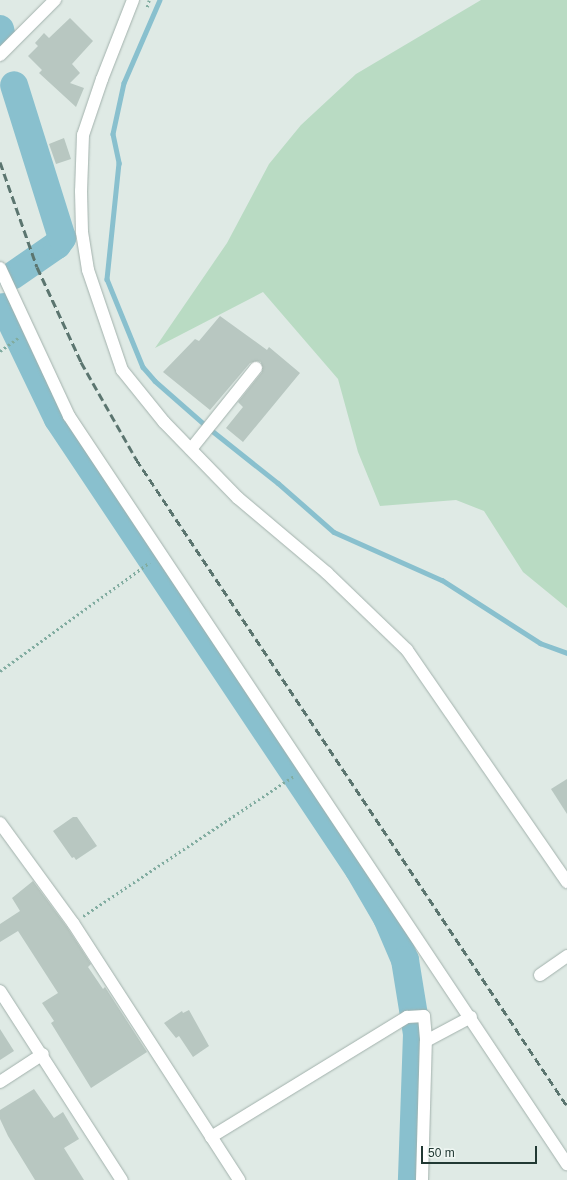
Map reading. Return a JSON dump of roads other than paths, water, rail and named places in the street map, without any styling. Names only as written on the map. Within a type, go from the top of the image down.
[{"type":"street","points":[[0,55],[55,0]]},
{"type":"street","points":[[133,0],[102,78],[83,135],[82,232],[88,270],[122,370],[164,422],[238,498],[327,573],[407,650],[567,882]]},
{"type":"street","points":[[0,268],[69,416],[471,1017],[567,1164]]},
{"type":"street","points":[[191,449],[256,368]]},
{"type":"street","points":[[0,823],[73,923],[239,1180]]},
{"type":"street","points":[[540,975],[567,956]]},
{"type":"street","points":[[0,991],[43,1054],[122,1180]]},
{"type":"street","points":[[211,1137],[407,1017],[424,1016],[426,1041],[422,1180]]},
{"type":"street","points":[[426,1041],[471,1017]]},
{"type":"street","points":[[0,1082],[43,1054]]},
{"type":"waterway","points":[[160,0],[124,83],[113,134],[119,163],[107,279],[143,367],[155,381],[205,425],[278,483],[334,532],[442,580],[540,643],[567,653]]},
{"type":"waterway","points":[[0,29],[2,38]]},
{"type":"waterway","points":[[12,276],[57,245],[62,238],[14,85]]},
{"type":"waterway","points":[[4,307],[58,419],[359,870],[387,918],[405,960],[417,1034],[412,1180]]},
{"type":"railway","points":[[0,162],[37,267],[81,362],[136,459],[567,1106]]}]
